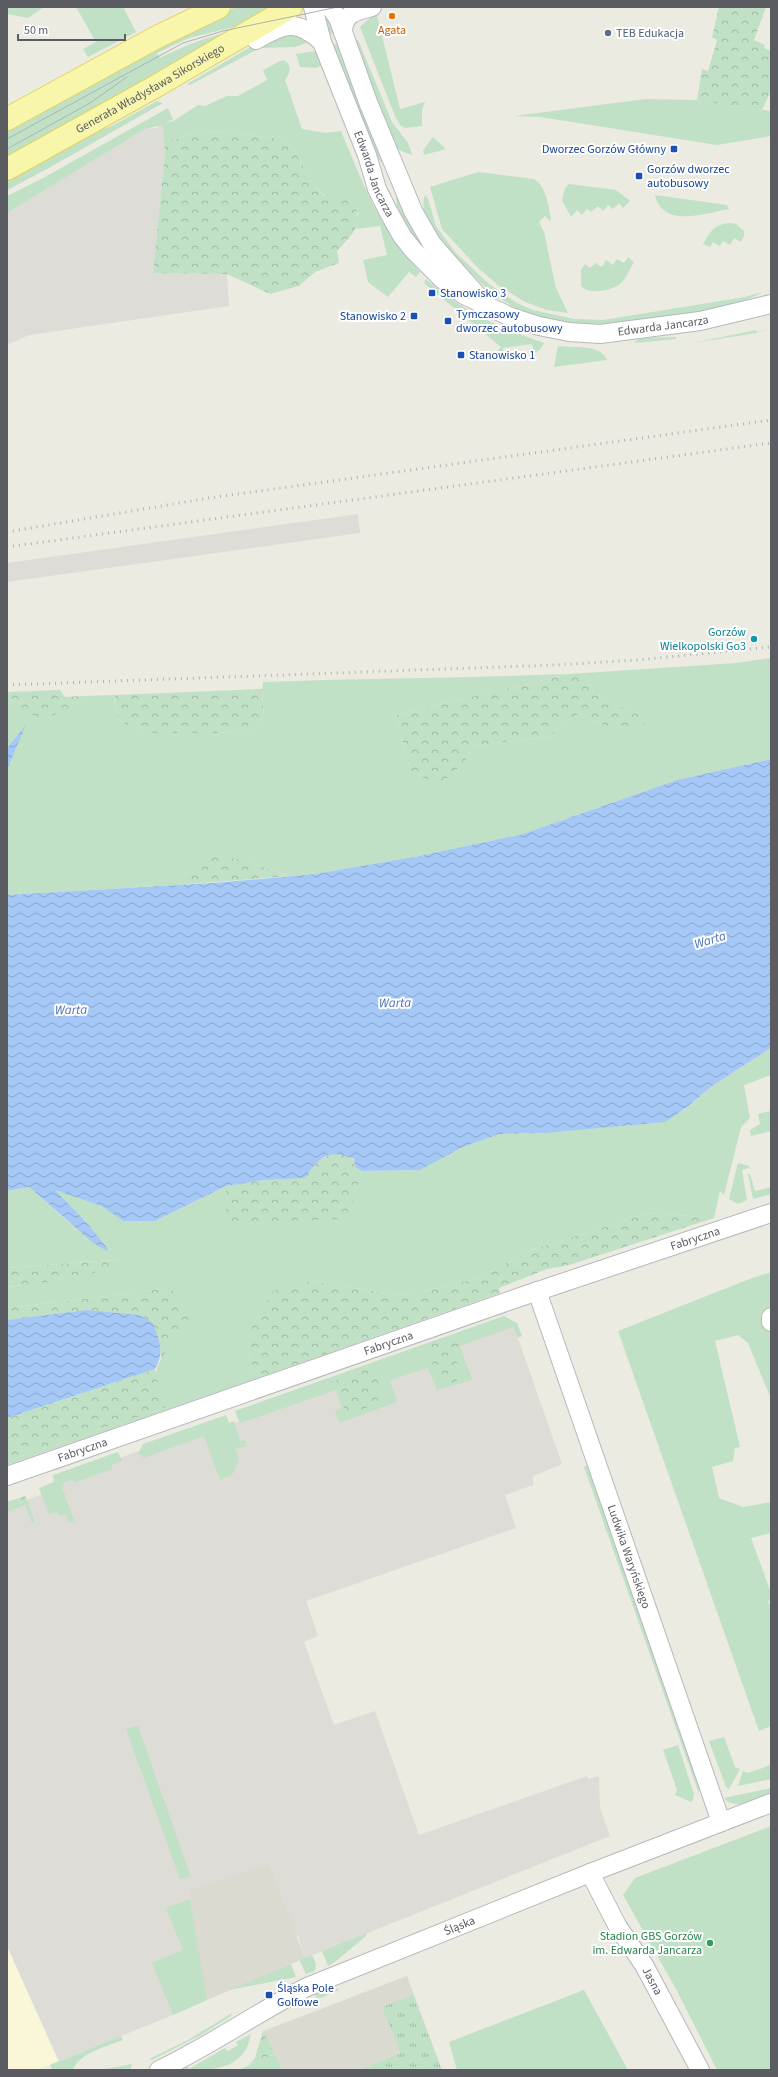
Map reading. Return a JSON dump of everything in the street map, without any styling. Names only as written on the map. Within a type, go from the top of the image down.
[{"type":"main road","points":[[7,119],[157,37],[219,7]]},
{"type":"main road","name":"Generała Władysława Sikorskiego","points":[[7,169],[167,80],[291,7]]},
{"type":"street","name":"Edwarda Jancarza","points":[[313,7],[322,42],[366,155],[370,170],[388,211],[402,236],[430,268],[464,295],[511,317],[539,326],[569,332],[600,334],[631,331],[700,320],[771,304]]},
{"type":"street","points":[[337,16],[344,22],[354,11],[372,7]]},
{"type":"street","name":"Edwarda Jancarza","points":[[337,16],[396,177],[432,244],[486,305]]},
{"type":"street","points":[[167,80],[192,77],[279,27],[300,27],[313,34],[322,42]]},
{"type":"street","points":[[366,155],[396,177],[389,194],[388,211]]},
{"type":"street","name":"Fabryczna","points":[[7,1476],[771,1213]]},
{"type":"street","name":"Ludwika Waryńskiego","points":[[538,1292],[721,1822]]},
{"type":"street","name":"Śląska","points":[[159,2070],[200,2049],[259,2013],[307,1987],[590,1873],[771,1803]]},
{"type":"street","name":"Jasna","points":[[590,1873],[618,1928],[644,1965],[700,2070]]},
{"type":"shaded area","points":[[163,124],[165,152],[153,273],[227,274],[229,306],[29,335],[7,345],[7,213],[145,129],[156,128]]},
{"type":"shaded area","points":[[358,514],[360,533],[7,582],[7,563]]},
{"type":"shaded area","points":[[513,1324],[562,1464],[533,1476],[533,1485],[505,1495],[516,1528],[306,1601],[318,1636],[304,1642],[334,1725],[375,1711],[419,1835],[587,1776],[588,1779],[599,1776],[600,1808],[610,1836],[305,1958],[298,1935],[237,1986],[173,2015],[59,2061],[7,1946],[7,1507],[58,1489],[55,1481],[142,1450],[144,1455]]},
{"type":"shaded area","points":[[269,1864],[305,1958],[207,2000],[189,1891]]},
{"type":"shaded area","points":[[7,1946],[58,2061],[38,2070],[7,2070]]},
{"type":"shaded area","points":[[407,1976],[442,2070],[283,2070],[263,2031]]},
{"type":"green space","points":[[7,7],[44,7],[28,18],[7,14]]},
{"type":"green space","points":[[76,7],[123,7],[136,32],[88,57],[83,49],[96,42]]},
{"type":"green space","points":[[236,7],[276,7],[250,23],[189,38],[157,53],[160,58],[196,42],[234,31],[7,159],[7,128],[182,33]]},
{"type":"green space","points":[[719,7],[766,7],[754,40],[765,45],[764,48],[771,51],[771,91],[762,110],[697,100],[702,69],[708,71],[717,40],[712,37]]},
{"type":"green space","points":[[323,15],[326,15],[335,33],[326,35]]},
{"type":"green space","points":[[377,15],[400,109],[425,102],[422,110],[422,126],[405,128],[400,125],[395,116],[360,27],[371,17]]},
{"type":"green space","points":[[294,32],[309,42],[295,47],[260,48],[190,85],[187,84],[271,35]]},
{"type":"green space","points":[[353,38],[358,40],[392,122],[408,143],[412,155],[399,150],[392,140]]},
{"type":"green space","points":[[338,43],[383,161],[381,162],[377,158],[331,46]]},
{"type":"green space","points":[[316,51],[322,65],[316,68],[300,67],[296,54]]},
{"type":"green space","points":[[284,60],[290,67],[285,80],[302,129],[326,133],[341,131],[365,188],[383,223],[406,256],[420,272],[416,277],[409,272],[388,297],[368,282],[363,260],[387,255],[380,226],[357,229],[358,213],[325,196],[312,183],[294,148],[273,138],[236,133],[197,132],[164,143],[163,125],[145,129],[7,213],[7,196],[45,177],[168,108],[173,119],[166,123],[175,120],[198,105],[205,106],[227,96],[238,96],[267,80],[263,70]]},
{"type":"green space","points":[[646,99],[697,100],[771,111],[771,136],[717,145],[540,117],[514,116]]},
{"type":"green space","points":[[157,101],[163,103],[7,190],[7,179],[88,133],[110,127]]},
{"type":"green space","points":[[197,132],[236,133],[273,138],[294,148],[312,183],[324,196],[349,193],[357,212],[358,219],[355,230],[337,251],[339,263],[315,272],[299,286],[270,294],[227,274],[153,273],[165,152],[164,143]]},
{"type":"green space","points":[[433,137],[446,149],[424,155],[423,150]]},
{"type":"green space","points":[[478,172],[534,179],[541,186],[546,196],[551,218],[550,221],[545,216],[539,222],[544,232],[556,288],[568,313],[547,310],[525,302],[499,286],[478,268],[442,229],[430,187]]},
{"type":"green space","points":[[569,184],[616,190],[630,201],[623,208],[619,203],[613,209],[608,205],[603,211],[598,206],[591,212],[587,209],[582,215],[577,210],[571,217],[562,200],[565,188]]},
{"type":"green space","points":[[425,195],[428,199],[436,226],[455,252],[489,284],[517,303],[533,310],[574,319],[603,320],[745,297],[762,292],[746,300],[720,308],[628,323],[583,325],[540,318],[510,305],[500,298],[473,276],[457,259],[434,232],[426,218],[423,203]]},
{"type":"green space","points":[[655,195],[727,205],[729,209],[697,215],[676,215],[667,212],[659,206]]},
{"type":"green space","points":[[396,196],[420,243],[418,243],[398,215]]},
{"type":"green space","points":[[729,223],[736,224],[744,231],[744,236],[741,242],[734,238],[730,245],[723,241],[720,246],[713,242],[710,247],[703,244],[713,229],[720,225]]},
{"type":"green space","points":[[628,257],[634,262],[628,274],[620,284],[611,289],[600,291],[585,289],[581,286],[581,270],[585,264],[590,268],[595,263],[602,267],[606,260],[613,265],[617,259],[624,263]]},
{"type":"green space","points":[[426,279],[439,290],[467,309],[497,325],[544,343],[540,350],[534,353],[532,344],[503,348],[504,357],[500,357],[495,354],[501,347],[424,283]]},
{"type":"green space","points":[[771,328],[756,333],[693,343],[756,330],[757,332]]},
{"type":"green space","points":[[676,337],[676,339],[634,343],[639,338]]},
{"type":"green space","points":[[558,346],[593,349],[599,351],[607,360],[554,367]]},
{"type":"green space","points":[[771,658],[771,759],[677,780],[523,834],[419,856],[315,874],[288,876],[248,862],[191,864],[179,885],[7,895],[7,770],[25,727],[7,748],[7,692],[9,692],[15,708],[68,710],[83,696],[115,695],[118,720],[143,733],[220,733],[253,730],[264,716],[262,689],[263,682],[568,674],[396,715],[411,773],[466,760],[474,746],[550,736],[564,722],[580,714],[603,725],[645,723],[634,710],[608,703],[594,693],[585,673],[736,663]]},
{"type":"green space","points":[[585,673],[594,693],[608,703],[634,710],[645,723],[625,731],[603,725],[580,714],[564,722],[550,736],[474,746],[466,760],[441,784],[411,773],[396,715],[568,674]]},
{"type":"green space","points":[[262,689],[264,716],[253,730],[220,733],[143,733],[118,720],[115,695]]},
{"type":"green space","points":[[60,690],[65,697],[83,696],[68,710],[43,719],[15,708],[9,692]]},
{"type":"green space","points":[[219,855],[248,862],[288,876],[179,885],[191,864]]},
{"type":"green space","points":[[771,1048],[771,1075],[744,1085],[750,1118],[741,1127],[724,1195],[720,1191],[714,1218],[649,1213],[531,1250],[479,1278],[403,1296],[313,1281],[249,1351],[255,1379],[7,1465],[7,1461],[165,1407],[157,1383],[156,1372],[161,1359],[171,1287],[7,1308],[7,1287],[18,1286],[125,1259],[7,1268],[7,1191],[29,1187],[74,1227],[108,1249],[88,1224],[54,1189],[101,1206],[123,1221],[155,1221],[226,1186],[226,1223],[355,1191],[362,1171],[420,1170],[461,1148],[499,1134],[545,1133],[684,1110],[712,1086]]},
{"type":"green space","points":[[771,1111],[771,1131],[751,1136],[750,1130],[760,1124],[758,1114]]},
{"type":"green space","points":[[330,1154],[343,1154],[354,1160],[355,1167],[362,1171],[347,1219],[226,1223],[226,1186],[267,1180],[305,1178],[316,1162]]},
{"type":"green space","points":[[738,1163],[749,1166],[749,1168],[742,1170],[747,1200],[738,1204],[729,1199]]},
{"type":"green space","points":[[748,1174],[750,1174],[755,1191],[771,1187],[771,1194],[753,1199]]},
{"type":"green space","points":[[649,1213],[714,1218],[569,1265],[547,1269],[499,1288],[500,1293],[255,1379],[249,1351],[252,1327],[273,1291],[313,1281],[403,1296],[479,1278],[531,1250]]},
{"type":"green space","points":[[127,1259],[82,1278],[7,1287],[7,1268]]},
{"type":"green space","points":[[771,1272],[771,1399],[748,1343],[738,1335],[715,1341],[740,1447],[735,1448],[733,1461],[712,1467],[719,1498],[743,1507],[771,1502],[771,1533],[751,1538],[771,1593],[771,1600],[768,1601],[771,1608],[771,1726],[759,1731],[618,1331]]},
{"type":"green space","points":[[171,1287],[189,1321],[161,1359],[159,1340],[86,1310],[7,1320],[7,1308]]},
{"type":"green space","points":[[504,1316],[517,1323],[522,1336],[518,1338],[513,1327],[460,1346],[472,1380],[437,1390],[428,1368],[390,1380],[397,1402],[339,1423],[335,1411],[342,1408],[336,1390],[240,1423],[235,1411]]},
{"type":"green space","points":[[462,1335],[457,1350],[457,1363],[461,1376],[454,1384],[439,1385],[427,1346]]},
{"type":"green space","points":[[381,1366],[379,1389],[382,1401],[347,1416],[340,1414],[344,1408],[339,1391],[325,1385],[367,1368]]},
{"type":"green space","points":[[155,1369],[158,1385],[166,1407],[7,1461],[7,1418]]},
{"type":"green space","points":[[226,1415],[229,1423],[234,1421],[240,1441],[245,1440],[247,1446],[235,1449],[239,1460],[232,1475],[220,1480],[204,1436],[143,1458],[142,1455],[139,1455],[143,1444]]},
{"type":"green space","points":[[108,1448],[109,1451],[53,1471],[55,1468]]},
{"type":"green space","points":[[118,1452],[122,1461],[112,1465],[112,1469],[74,1483],[73,1479],[63,1483],[64,1486],[62,1487],[74,1521],[69,1523],[66,1514],[60,1516],[56,1512],[49,1514],[39,1488],[54,1482],[53,1475]]},
{"type":"green space","points":[[587,1465],[702,1790],[698,1791],[584,1467]]},
{"type":"green space","points":[[25,1496],[27,1500],[7,1507],[7,1502]]},
{"type":"green space","points":[[27,1500],[35,1522],[32,1523],[25,1505],[7,1512],[7,1507]]},
{"type":"green space","points":[[138,1726],[191,1877],[180,1879],[126,1729]]},
{"type":"green space","points":[[724,1737],[735,1767],[740,1769],[729,1789],[726,1787],[709,1741]]},
{"type":"green space","points":[[678,1745],[694,1794],[691,1802],[675,1795],[677,1790],[663,1750]]},
{"type":"green space","points":[[771,1765],[771,1779],[738,1786],[743,1771],[748,1773]]},
{"type":"green space","points":[[771,1788],[771,1796],[742,1805],[728,1802],[724,1798]]},
{"type":"green space","name":"Stadion GBS Gorzów im. Edwarda Jancarza","points":[[771,1826],[771,2070],[717,2070],[677,1991],[623,1895],[635,1878]]},
{"type":"green space","points":[[190,1899],[207,2000],[173,2015],[152,1963],[183,1950],[166,1908]]},
{"type":"green space","points":[[367,1933],[366,1936],[328,1966],[322,1951]]},
{"type":"green space","points":[[312,1955],[316,1964],[315,1971],[306,1974],[299,1960]]},
{"type":"green space","points":[[291,1964],[296,1977],[229,1990]]},
{"type":"green space","points":[[328,1987],[339,1990],[321,1998],[316,1997],[314,1993]]},
{"type":"green space","points":[[584,1990],[628,2070],[457,2070],[449,2042]]},
{"type":"green space","points":[[413,1995],[442,2070],[360,2070],[401,2053],[382,2007]]},
{"type":"green space","points":[[232,2013],[231,2016],[201,2035],[152,2060],[149,2059],[188,2040]]},
{"type":"green space","points":[[263,2031],[275,2054],[249,2065],[255,2058]]},
{"type":"green space","points":[[251,2034],[247,2047],[241,2056],[233,2063],[212,2069],[178,2070],[187,2065],[189,2069],[225,2048],[228,2051],[238,2045],[236,2042]]},
{"type":"green space","points":[[121,2036],[123,2040],[87,2054],[76,2064],[73,2070],[53,2070],[50,2065]]},
{"type":"green space","points":[[275,2054],[283,2070],[238,2070]]},
{"type":"green space","points":[[132,2064],[130,2070],[101,2070]]},
{"type":"water","points":[[26,725],[7,770],[7,748]]},
{"type":"water","name":"Warta","points":[[771,759],[771,1048],[712,1086],[686,1108],[665,1122],[545,1133],[499,1134],[461,1148],[420,1170],[362,1171],[355,1167],[354,1159],[338,1154],[325,1156],[315,1165],[305,1178],[266,1180],[226,1186],[155,1221],[123,1221],[101,1206],[55,1190],[88,1224],[108,1249],[107,1251],[92,1242],[29,1187],[7,1191],[7,895],[213,883],[315,874],[419,856],[523,834],[677,780]]},
{"type":"water","points":[[86,1310],[139,1315],[153,1323],[160,1346],[160,1357],[155,1369],[7,1418],[7,1320]]},
{"type":"tram line","points":[[7,139],[183,43],[223,31],[338,7]]},
{"type":"tram line","points":[[7,149],[90,103],[127,77]]},
{"type":"railway","points":[[7,532],[209,498],[771,420]]},
{"type":"railway","points":[[7,547],[771,443]]},
{"type":"railway","points":[[7,685],[554,665],[637,660],[771,647]]},
{"type":"place","name":"Agata","points":[[392,16]]},
{"type":"place","name":"TEB Edukacja","points":[[608,33]]},
{"type":"place","name":"Dworzec Gorzów Główny","points":[[674,149]]},
{"type":"place","name":"Gorzów dworzec autobusowy","points":[[639,176]]},
{"type":"place","name":"Stanowisko 3","points":[[432,293]]},
{"type":"place","name":"Stanowisko 2","points":[[414,316]]},
{"type":"place","name":"Tymczasowy dworzec autobusowy","points":[[448,321]]},
{"type":"place","name":"Stanowisko 1","points":[[461,355]]},
{"type":"place","name":"Gorzów Wielkopolski Go3","points":[[754,639]]},
{"type":"place","name":"Stadion GBS Gorzów im. Edwarda Jancarza","points":[[710,1943]]},
{"type":"place","name":"Śląska Pole Golfowe","points":[[269,1995]]}]
